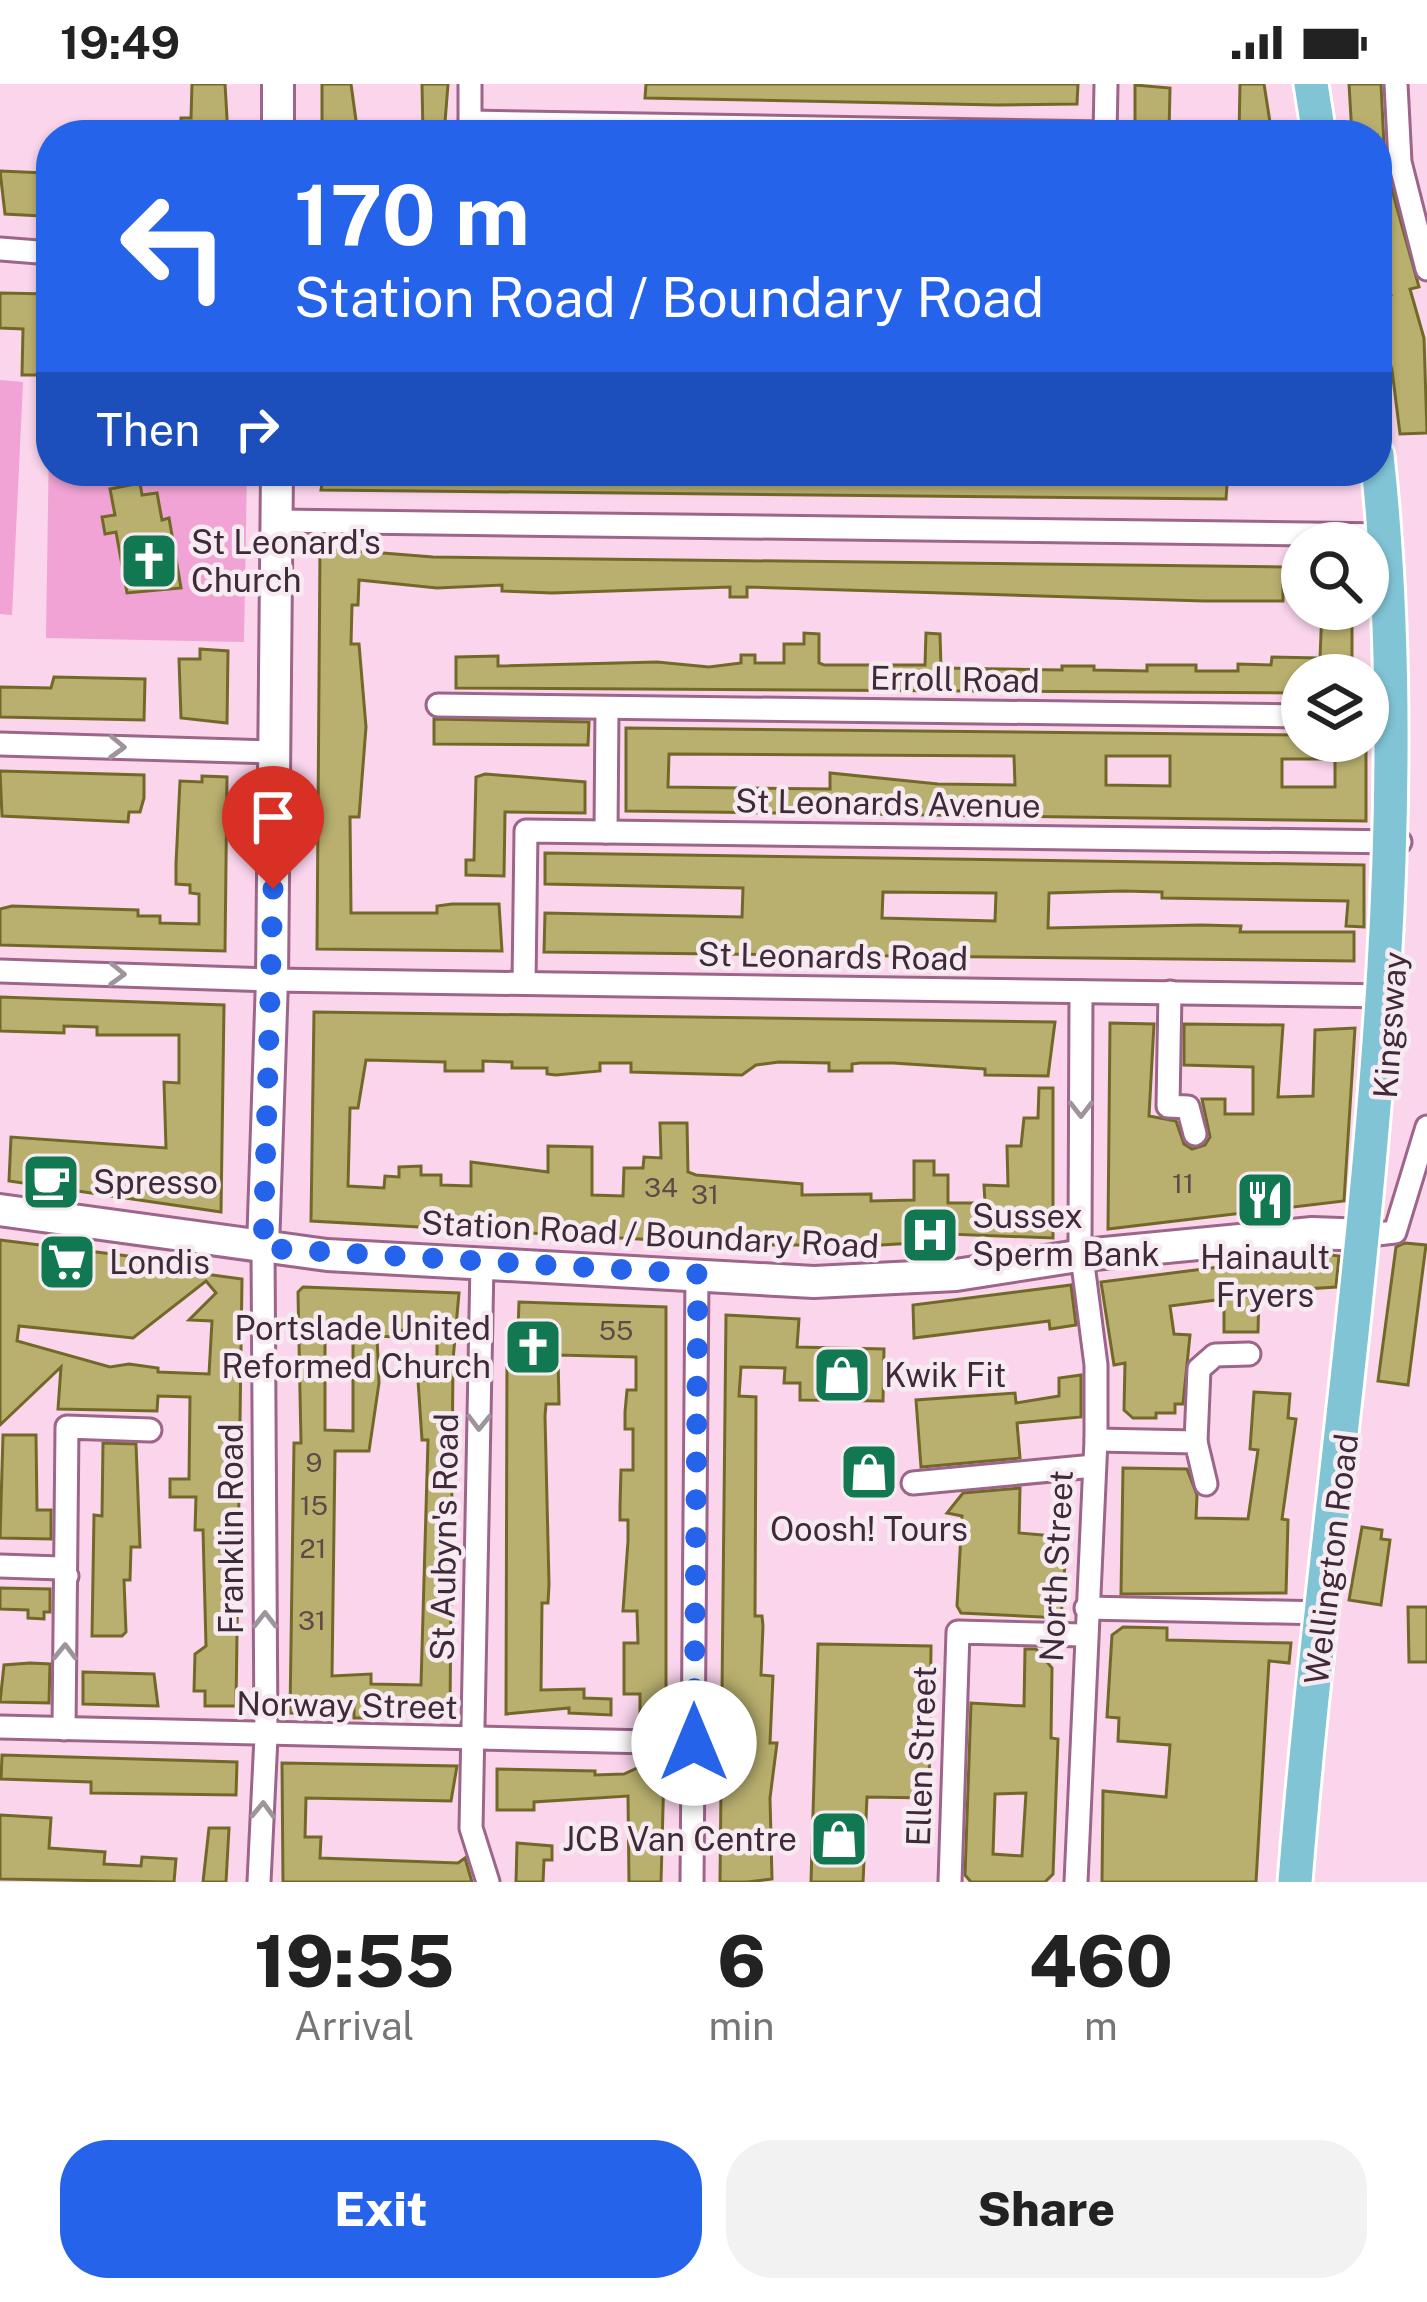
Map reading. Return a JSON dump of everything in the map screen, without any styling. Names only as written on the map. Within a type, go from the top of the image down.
[{"type":"main road","points":[[278,84],[278,120]]},
{"type":"main road","points":[[1312,84],[1317,120]]},
{"type":"main road","points":[[263,1248],[272,980],[278,486]]},
{"type":"main road","name":"Kingsway","points":[[1369,1235],[1392,996],[1403,717],[1400,610],[1382,486]]},
{"type":"main road","name":"Station Road / Boundary Road","points":[[0,1210],[263,1248],[873,1282],[1312,1233],[1369,1235]]},
{"type":"main road","name":"Wellington Road","points":[[1295,1882],[1369,1235]]},
{"type":"street","points":[[470,84],[470,120]]},
{"type":"street","points":[[1106,84],[1106,120]]},
{"type":"street","points":[[1396,84],[1400,162],[1427,269]]},
{"type":"street","points":[[0,250],[36,252]]},
{"type":"street","points":[[277,521],[1390,535]]},
{"type":"street","name":"Erroll Road","points":[[437,705],[1281,716]]},
{"type":"street","points":[[606,832],[607,709]]},
{"type":"street","points":[[1389,717],[1403,717]]},
{"type":"street","points":[[0,744],[274,752]]},
{"type":"street","name":"St Leonards Avenue","points":[[524,983],[526,831],[1400,842]]},
{"type":"street","name":"St Leonards Road","points":[[0,971],[272,980],[1392,996]]},
{"type":"street","name":"North Street","points":[[1076,1882],[1096,1440],[1096,1364],[1080,1241],[1081,992]]},
{"type":"street","points":[[1170,992],[1168,1106],[1188,1107],[1195,1134]]},
{"type":"street","points":[[1369,1235],[1395,1232],[1427,1127]]},
{"type":"street","name":"Franklin Road","points":[[260,1882],[266,1737],[263,1248]]},
{"type":"street","name":"St Aubyn's Road","points":[[482,1263],[471,1828],[488,1882]]},
{"type":"street","points":[[692,1882],[698,1274]]},
{"type":"street","points":[[1206,1484],[1196,1442],[1199,1369],[1215,1355],[1249,1354]]},
{"type":"street","points":[[64,1729],[67,1427],[149,1430]]},
{"type":"street","points":[[1096,1440],[1196,1442]]},
{"type":"street","points":[[913,1483],[1094,1466]]},
{"type":"street","points":[[0,1566],[61,1568],[67,1576]]},
{"type":"street","points":[[1086,1608],[1325,1613]]},
{"type":"street","name":"Ellen Street","points":[[950,1882],[958,1632],[1084,1634]]},
{"type":"street","name":"Norway Street","points":[[0,1727],[266,1737],[694,1743]]},
{"type":"shaded area","points":[[0,380],[23,382],[12,615],[0,614]]},
{"type":"shaded area","points":[[48,486],[247,486],[244,642],[46,638]]},
{"type":"building","points":[[192,84],[225,84],[227,120],[181,120],[191,118]]},
{"type":"building","points":[[322,84],[351,84],[356,120],[322,120]]},
{"type":"building","points":[[422,84],[448,84],[445,120],[423,120]]},
{"type":"building","points":[[646,84],[1078,84],[1077,104],[998,105],[645,98]]},
{"type":"building","points":[[1240,84],[1264,84],[1270,120],[1239,120]]},
{"type":"building","points":[[1349,84],[1381,84],[1383,120],[1351,120]]},
{"type":"building","points":[[1135,85],[1170,88],[1169,120],[1135,120]]},
{"type":"building","points":[[0,171],[36,173],[36,216],[5,214]]},
{"type":"building","points":[[1392,190],[1419,287],[1410,289],[1424,338],[1427,433],[1400,434],[1392,370]]},
{"type":"building","points":[[0,293],[36,294],[36,375],[22,375],[23,329],[0,328]]},
{"type":"building","name":"St Leonard's Church","points":[[140,486],[142,495],[157,493],[162,520],[169,518],[181,588],[127,593],[116,532],[105,534],[102,517],[115,515],[110,489]]},
{"type":"building","points":[[322,486],[1227,486],[1226,499],[321,490]]},
{"type":"building","points":[[320,548],[433,557],[1281,567],[1281,601],[747,587],[747,597],[730,597],[730,587],[552,593],[502,591],[502,585],[437,588],[359,580],[358,605],[352,605],[351,644],[359,644],[366,727],[359,817],[350,817],[351,913],[437,913],[437,906],[499,904],[502,951],[317,949]]},
{"type":"building","points":[[1321,630],[1352,630],[1352,654],[1320,654]]},
{"type":"building","points":[[804,633],[819,634],[819,663],[824,665],[925,665],[926,633],[940,634],[941,668],[1094,666],[1094,670],[1147,671],[1147,665],[1196,665],[1196,671],[1238,671],[1238,664],[1271,665],[1272,657],[1281,657],[1281,693],[456,688],[456,657],[498,656],[498,666],[657,662],[709,667],[741,663],[741,655],[755,655],[755,663],[784,663],[784,644],[804,644]]},
{"type":"building","points":[[200,649],[228,651],[227,723],[181,718],[179,659],[200,659]]},
{"type":"building","points":[[54,677],[145,679],[144,720],[0,717],[0,687],[51,688]]},
{"type":"building","points":[[434,719],[589,722],[588,745],[434,744]]},
{"type":"building","points":[[626,728],[1281,735],[1282,787],[1335,787],[1335,762],[1366,762],[1366,821],[626,811]],"holes":[[[669,754],[1014,756],[1015,785],[938,784],[830,773],[830,789],[668,787]],[[1106,756],[1170,756],[1170,786],[1106,785]]]},
{"type":"building","points":[[0,771],[144,775],[144,798],[140,812],[129,812],[128,822],[2,816]]},
{"type":"building","points":[[202,776],[227,777],[225,951],[0,945],[0,909],[12,906],[138,910],[138,916],[160,916],[160,923],[199,924],[199,894],[190,893],[190,885],[176,884],[176,864],[180,781],[202,782]]},
{"type":"building","points":[[476,777],[585,782],[585,813],[505,812],[504,876],[466,875],[466,860],[474,860]]},
{"type":"building","points":[[545,853],[1364,865],[1364,927],[1346,926],[1348,901],[1162,898],[1162,892],[1049,893],[1048,928],[1201,925],[1241,926],[1240,932],[1354,932],[1354,961],[544,952],[545,913],[742,917],[743,888],[545,884]],"holes":[[[883,892],[996,893],[995,921],[882,918]]]},
{"type":"building","points":[[0,997],[224,1005],[221,1212],[9,1181],[11,1137],[166,1148],[164,1082],[179,1083],[179,1035],[97,1035],[97,1027],[64,1026],[64,1033],[0,1031]]},
{"type":"building","points":[[314,1012],[1055,1022],[1048,1076],[985,1075],[985,1069],[893,1063],[852,1064],[852,1071],[829,1071],[829,1063],[779,1062],[756,1065],[742,1075],[631,1072],[631,1063],[600,1063],[600,1071],[556,1075],[547,1074],[547,1068],[512,1068],[512,1062],[483,1061],[483,1071],[445,1071],[445,1062],[366,1060],[358,1108],[350,1108],[348,1186],[384,1188],[385,1176],[399,1177],[399,1167],[421,1166],[421,1175],[441,1175],[441,1185],[471,1186],[471,1162],[548,1172],[548,1146],[592,1147],[592,1195],[623,1196],[624,1168],[643,1168],[644,1157],[661,1158],[660,1123],[687,1123],[688,1172],[696,1175],[802,1184],[802,1195],[871,1194],[871,1201],[914,1200],[914,1161],[934,1161],[934,1175],[948,1175],[948,1203],[985,1203],[984,1185],[1008,1186],[1007,1146],[1021,1146],[1024,1118],[1038,1118],[1039,1088],[1053,1088],[1053,1238],[948,1234],[948,1241],[881,1245],[746,1245],[311,1221]]},
{"type":"building","points":[[1110,1023],[1154,1024],[1149,1116],[1176,1121],[1184,1144],[1192,1149],[1205,1145],[1210,1137],[1202,1099],[1225,1099],[1225,1114],[1253,1114],[1253,1067],[1184,1065],[1184,1024],[1283,1025],[1278,1097],[1313,1096],[1315,1030],[1355,1028],[1344,1201],[1108,1229]]},
{"type":"building","points":[[0,1240],[152,1259],[168,1269],[242,1279],[236,1706],[205,1706],[205,1691],[194,1691],[195,1654],[206,1646],[203,1530],[195,1530],[196,1497],[170,1497],[170,1479],[189,1479],[190,1397],[158,1396],[157,1411],[58,1409],[61,1367],[0,1425]],"holes":[[[206,1281],[216,1293],[189,1320],[212,1321],[209,1374],[158,1372],[158,1368],[129,1364],[110,1367],[17,1341],[19,1326],[133,1338]]]},
{"type":"building","points":[[1426,1245],[1408,1385],[1378,1381],[1396,1247]]},
{"type":"building","points":[[1322,1254],[1339,1256],[1336,1287],[1259,1292],[1258,1332],[1224,1332],[1224,1299],[1170,1306],[1174,1334],[1190,1335],[1183,1404],[1175,1404],[1175,1413],[1156,1413],[1156,1418],[1133,1418],[1124,1410],[1125,1363],[1114,1365],[1101,1282]]},
{"type":"building","points":[[1071,1285],[1076,1325],[1050,1329],[1049,1321],[914,1338],[913,1305]]},
{"type":"building","points":[[303,1287],[459,1293],[453,1360],[450,1713],[371,1711],[370,1718],[354,1718],[354,1706],[320,1706],[320,1714],[290,1713],[294,1443],[301,1443],[298,1292]],"holes":[[[395,1330],[437,1332],[437,1362],[428,1362],[428,1380],[418,1380],[422,1440],[428,1440],[421,1685],[371,1684],[371,1674],[332,1676],[335,1451],[369,1451],[379,1383],[377,1336],[395,1337]],[[325,1338],[353,1338],[353,1431],[325,1430]]]},
{"type":"building","points":[[519,1302],[666,1307],[666,1717],[640,1717],[640,1694],[624,1694],[624,1643],[638,1643],[637,1611],[623,1611],[628,1520],[620,1520],[621,1470],[633,1470],[633,1429],[625,1429],[625,1412],[627,1390],[636,1390],[636,1357],[558,1355],[559,1404],[546,1404],[545,1416],[549,1584],[548,1603],[542,1603],[541,1690],[584,1689],[584,1698],[611,1699],[611,1715],[569,1713],[569,1708],[506,1714],[507,1353],[508,1328],[518,1329]]},
{"type":"building","points":[[726,1315],[799,1319],[797,1347],[884,1349],[883,1401],[800,1400],[800,1383],[784,1383],[785,1368],[741,1367],[739,1396],[756,1397],[755,1616],[762,1616],[761,1675],[773,1676],[770,1743],[777,1743],[770,1798],[772,1879],[747,1882],[720,1882]]},
{"type":"building","points":[[1081,1375],[1081,1417],[1017,1423],[1020,1458],[921,1467],[916,1400],[1015,1393],[1016,1403],[1059,1396],[1059,1378]]},
{"type":"building","points":[[1254,1392],[1290,1394],[1288,1418],[1296,1419],[1282,1519],[1288,1520],[1286,1593],[1121,1594],[1123,1468],[1187,1469],[1197,1495],[1196,1518],[1248,1519],[1258,1450],[1250,1449]]},
{"type":"building","points":[[3,1435],[36,1435],[37,1510],[51,1510],[51,1539],[0,1538]]},
{"type":"building","points":[[103,1443],[136,1444],[140,1547],[131,1547],[130,1580],[124,1580],[126,1632],[122,1636],[92,1636],[94,1515],[102,1516]]},
{"type":"building","name":"Ooosh! Tours","points":[[892,1451],[894,1489],[846,1492],[843,1454]]},
{"type":"building","points":[[1020,1488],[1019,1533],[1053,1536],[1066,1551],[1061,1618],[961,1613],[957,1606],[962,1516],[947,1513],[963,1493]]},
{"type":"building","points":[[1362,1527],[1382,1530],[1381,1539],[1390,1540],[1381,1605],[1349,1600]]},
{"type":"building","points":[[0,1588],[50,1589],[50,1612],[44,1612],[44,1619],[28,1618],[28,1610],[0,1609]]},
{"type":"building","points":[[1408,1607],[1427,1607],[1427,1662],[1409,1662]]},
{"type":"building","points":[[1123,1627],[1167,1628],[1167,1640],[1291,1643],[1289,1663],[1269,1661],[1256,1882],[1102,1882],[1103,1791],[1166,1797],[1170,1745],[1118,1741],[1119,1718],[1107,1717],[1112,1635]]},
{"type":"building","points":[[818,1644],[931,1646],[929,1798],[867,1797],[863,1882],[811,1882]]},
{"type":"building","points":[[1025,1649],[1036,1649],[1052,1668],[1051,1738],[1058,1739],[1053,1874],[1045,1882],[971,1882],[965,1875],[971,1703],[1024,1706]],"holes":[[[1026,1793],[1022,1856],[993,1854],[995,1794]]]},
{"type":"building","points":[[50,1664],[49,1703],[0,1702],[4,1665]]},
{"type":"building","points":[[83,1672],[154,1674],[158,1706],[83,1704]]},
{"type":"building","points":[[2,1755],[237,1762],[236,1795],[91,1793],[91,1782],[1,1779]]},
{"type":"building","points":[[282,1763],[457,1766],[451,1801],[306,1798],[305,1837],[321,1837],[320,1858],[458,1863],[465,1858],[472,1882],[283,1882]]},
{"type":"building","points":[[646,1764],[651,1772],[664,1771],[661,1882],[629,1882],[628,1796],[534,1802],[534,1810],[497,1810],[497,1769],[595,1771],[595,1775],[624,1774]]},
{"type":"building","points":[[0,1815],[51,1818],[49,1848],[105,1852],[104,1864],[141,1866],[142,1857],[176,1859],[174,1882],[0,1879]]},
{"type":"building","points":[[209,1828],[229,1828],[226,1882],[203,1882]]},
{"type":"building","points":[[517,1843],[552,1846],[552,1860],[544,1860],[543,1882],[516,1882]]},
{"type":"place","name":"St Leonard's Church","points":[[149,561]]},
{"type":"place","name":"Spresso","points":[[51,1182]]},
{"type":"place","name":"Hainault Fryers","points":[[1265,1200]]},
{"type":"place","name":"Sussex Sperm Bank","points":[[930,1235]]},
{"type":"place","name":"Londis","points":[[67,1262]]},
{"type":"place","name":"Portslade United Reformed Church","points":[[533,1347]]},
{"type":"place","name":"Kwik Fit","points":[[842,1375]]},
{"type":"place","name":"Ooosh! Tours","points":[[869,1472]]},
{"type":"place","name":"JCB Van Centre","points":[[839,1839]]},
{"type":"route","points":[[273,889],[263,1248],[698,1274],[694,1743]]}]
